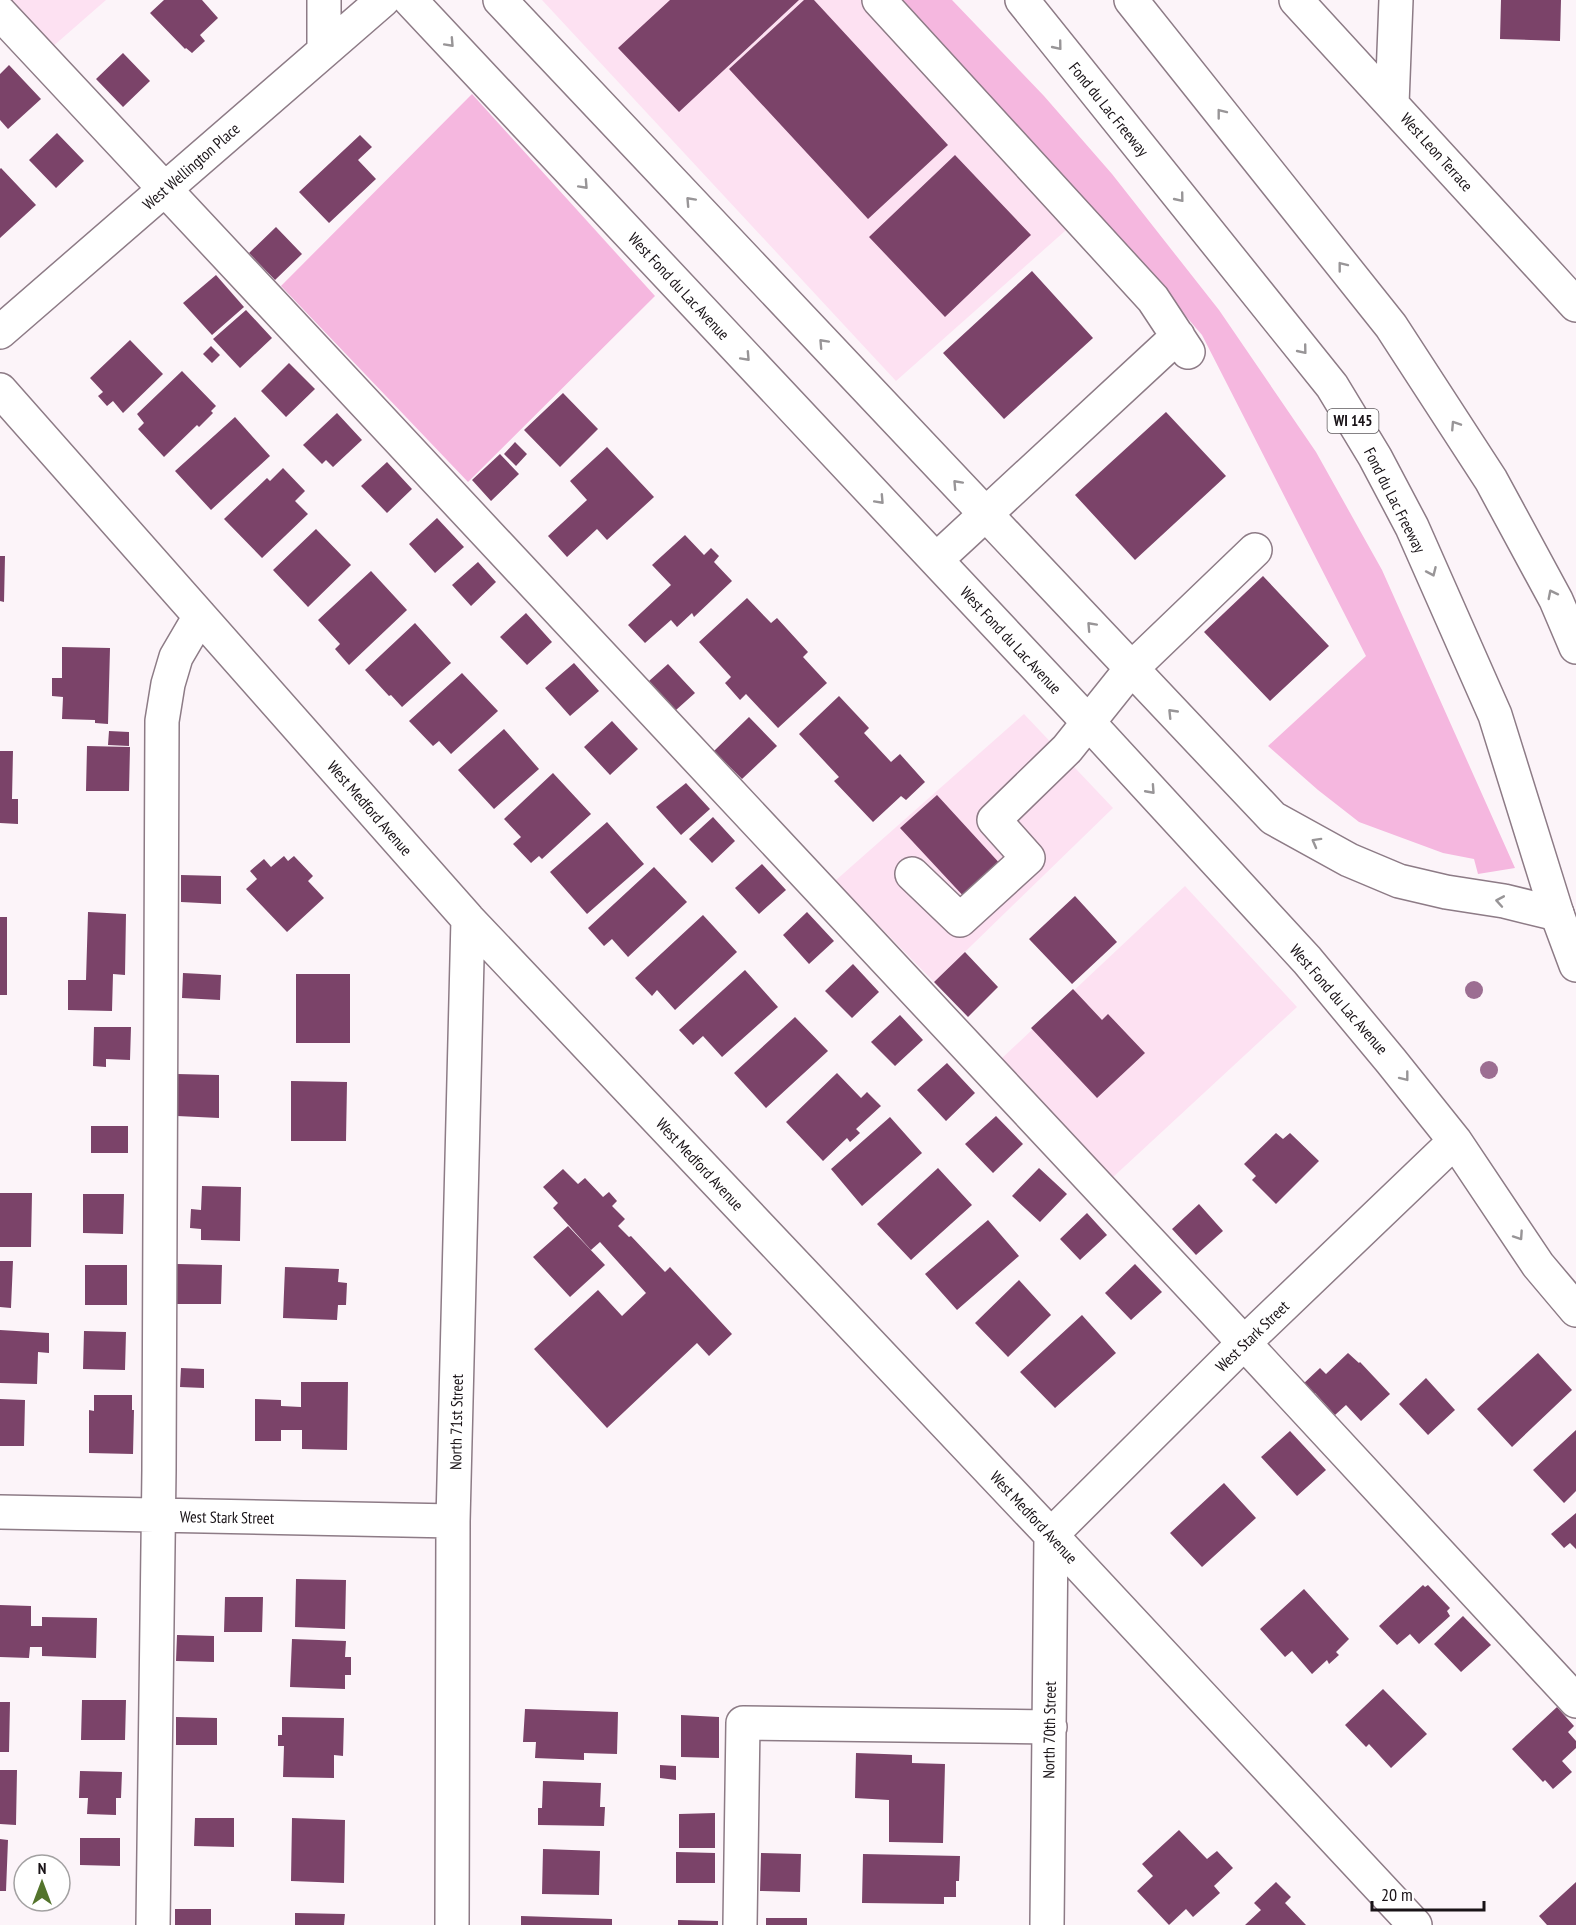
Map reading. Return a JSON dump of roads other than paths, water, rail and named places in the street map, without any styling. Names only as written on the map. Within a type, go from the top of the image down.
[{"type":"main road","points":[[324,0],[324,51]]},
{"type":"main road","name":"West Wellington Place","points":[[0,332],[383,0]]},
{"type":"main road","name":"West Fond du Lac Avenue","points":[[410,0],[1089,723],[1307,960],[1455,1141],[1538,1265],[1576,1311]]},
{"type":"main road","points":[[879,0],[1153,299],[1183,344],[936,560]]},
{"type":"main road","name":"Fond du Lac Freeway","points":[[1022,0],[1332,386],[1375,457],[1412,527],[1495,715],[1567,916]]},
{"type":"main road","points":[[1131,0],[1390,326],[1491,480],[1556,600],[1576,647]]},
{"type":"main road","name":"West Leon Terrace","points":[[1296,0],[1576,305]]},
{"type":"main road","points":[[1392,104],[1396,0]]},
{"type":"main road","points":[[514,5],[986,514],[1273,818],[1349,860],[1399,880],[1446,892],[1504,901],[1567,916]]},
{"type":"main road","points":[[0,13],[1576,1701]]},
{"type":"main road","name":"West Medford Avenue","points":[[0,390],[468,919],[1051,1535],[1415,1925]]},
{"type":"main road","points":[[912,874],[960,920],[1028,858],[994,820],[1067,750],[1131,669],[1255,550]]},
{"type":"main road","points":[[153,1925],[159,1516],[162,721],[168,684],[176,657],[200,616]]},
{"type":"main road","name":"WI 145","points":[[1567,916],[1576,965]]},
{"type":"main road","name":"North 71st Street","points":[[452,1925],[453,1521],[468,919]]},
{"type":"main road","name":"West Stark Street","points":[[1051,1535],[1244,1343],[1455,1141]]},
{"type":"main road","name":"West Stark Street","points":[[0,1512],[453,1521]]},
{"type":"main road","name":"North 70th Street","points":[[1047,1925],[1051,1535]]},
{"type":"main road","points":[[740,1925],[743,1723],[1050,1727]]}]
